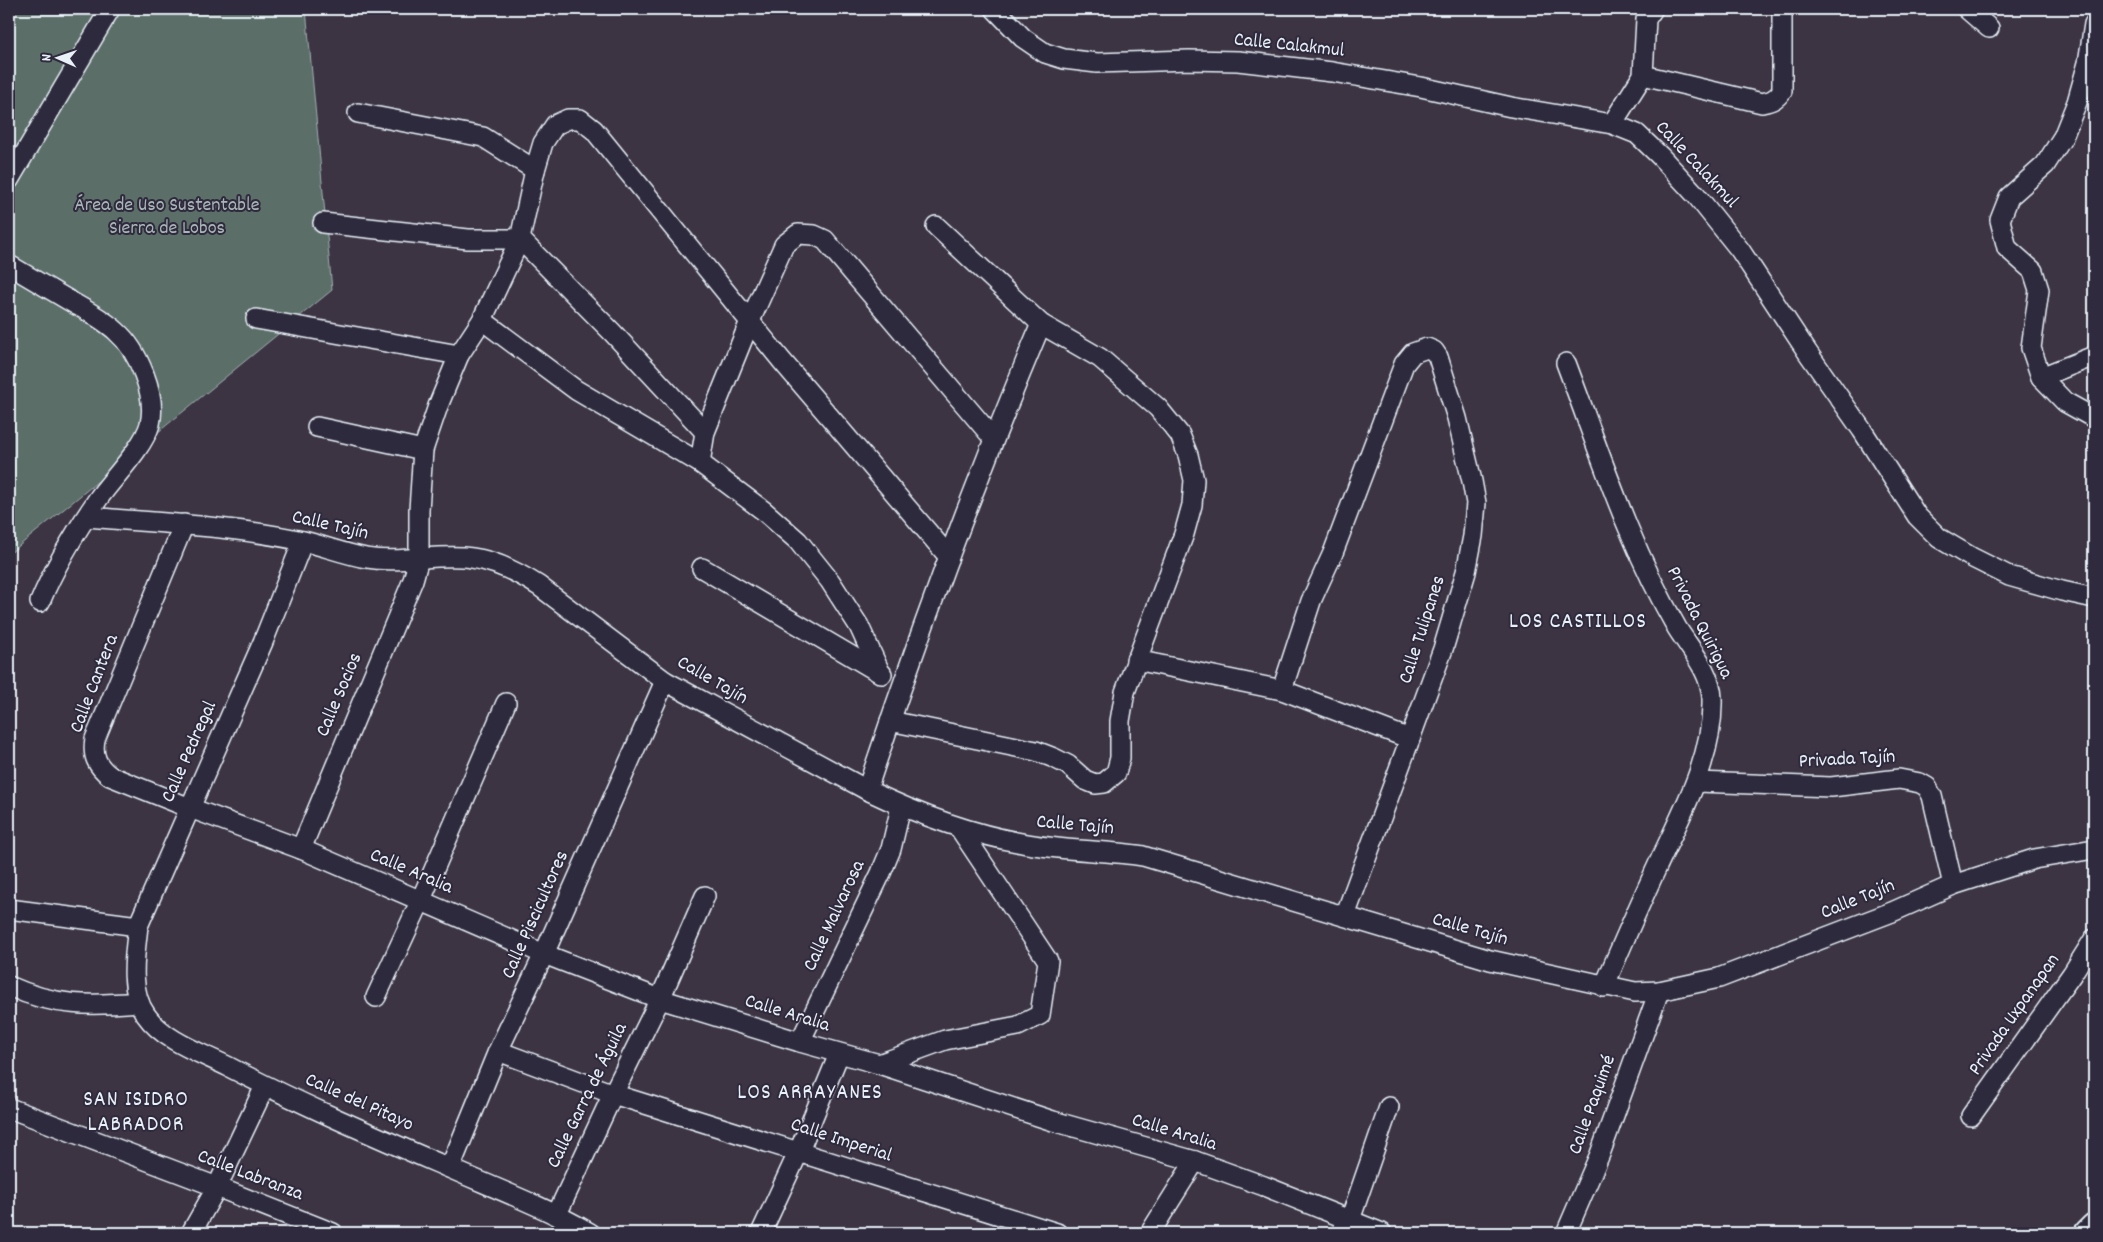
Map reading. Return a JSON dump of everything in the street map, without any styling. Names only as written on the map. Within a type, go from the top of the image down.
[{"type":"main road","points":[[2088,1233],[2094,1228]]},
{"type":"street","points":[[9,180],[110,9]]},
{"type":"street","name":"Calle Calakmul","points":[[995,9],[1023,38],[1045,53],[1064,59],[1097,63],[1189,60],[1238,62],[1304,69],[1421,87],[1511,107],[1612,124],[1637,134],[1660,156],[1719,222],[1761,279],[1917,516],[1939,538],[2009,576],[2094,598]]},
{"type":"street","points":[[1612,124],[1643,75],[1646,19],[1653,9]]},
{"type":"street","points":[[1643,75],[1762,103],[1771,102],[1782,92],[1782,9]]},
{"type":"street","points":[[1967,9],[1989,28]]},
{"type":"street","points":[[2094,24],[2088,63],[2077,102],[2063,137],[2045,165],[2009,197],[2000,220],[2008,248],[2033,271],[2039,290],[2032,348],[2041,377],[2065,402],[2094,418]]},
{"type":"street","points":[[358,113],[483,137],[535,170]]},
{"type":"street","name":"Calle Socios","points":[[301,849],[413,580],[419,559],[419,510],[423,450],[438,406],[459,355],[482,320],[520,238],[535,170],[543,144],[555,125],[568,118],[580,119],[594,130],[750,321],[949,557]]},
{"type":"street","points":[[323,223],[468,239],[520,238],[612,332],[705,432]]},
{"type":"street","points":[[890,721],[1036,751],[1068,765],[1085,780],[1095,784],[1104,783],[1116,773],[1120,758],[1120,721],[1125,692],[1184,534],[1192,505],[1194,480],[1188,455],[1180,435],[1158,408],[1100,358],[1041,324],[936,226]]},
{"type":"street","points":[[700,463],[705,432],[750,321],[784,245],[798,234],[814,235],[825,240],[994,438]]},
{"type":"street","points":[[9,266],[100,319],[117,331],[138,362],[148,385],[150,424],[141,442],[97,501],[54,570],[40,602]]},
{"type":"street","points":[[256,319],[459,355]]},
{"type":"street","points":[[482,320],[576,390],[700,463],[764,511],[798,541],[830,581],[859,626],[880,672]]},
{"type":"street","points":[[867,790],[949,557],[994,438],[1041,324]]},
{"type":"street","name":"Calle Tulipanes","points":[[1282,690],[1311,601],[1333,553],[1404,364],[1413,353],[1427,348],[1438,357],[1457,418],[1476,503],[1476,520],[1468,563],[1443,649],[1345,916]]},
{"type":"street","points":[[2041,377],[2094,356]]},
{"type":"street","name":"Privada Quirigua","points":[[1566,364],[1620,512],[1640,559],[1709,682],[1712,697],[1709,732],[1696,782],[1604,986]]},
{"type":"street","points":[[317,427],[423,450]]},
{"type":"street","name":"Calle Tajín","points":[[88,517],[184,524],[245,531],[303,541],[365,558],[386,560],[472,558],[496,564],[520,574],[545,590],[665,681],[867,790],[901,806],[960,829],[1023,844],[1112,851],[1143,856],[1490,960],[1635,992],[1659,991],[1719,978],[1892,912],[1953,885],[2034,859],[2094,849]]},
{"type":"street","name":"Calle Cantera","points":[[184,524],[95,739],[93,748],[96,762],[101,770],[110,776],[190,808]]},
{"type":"street","name":"Calle Pedregal","points":[[134,984],[138,926],[263,642],[303,541]]},
{"type":"street","points":[[702,568],[880,672],[902,687]]},
{"type":"street","points":[[1136,660],[1282,690],[1410,740]]},
{"type":"street","name":"Calle Piscicultores","points":[[450,1168],[498,1051],[544,954],[665,681]]},
{"type":"street","points":[[376,998],[420,902],[506,703]]},
{"type":"street","name":"Privada Tajín","points":[[1696,782],[1830,786],[1899,779],[1920,783],[1926,787],[1932,796],[1953,885]]},
{"type":"street","name":"Calle Malvarosa","points":[[800,1042],[891,849],[901,806]]},
{"type":"street","name":"Calle Aralia","points":[[190,808],[301,849],[544,954],[660,999],[839,1054],[879,1064],[1053,1121],[1195,1161],[1346,1227],[1382,1233]]},
{"type":"street","points":[[879,1064],[946,1040],[1018,1026],[1040,1015],[1048,961],[960,829]]},
{"type":"street","name":"Calle Garra de Águila","points":[[557,1214],[660,999],[705,896]]},
{"type":"street","points":[[9,909],[138,926]]},
{"type":"street","name":"Privada Uxpanapan","points":[[1971,1116],[2072,974],[2094,939]]},
{"type":"street","name":"Calle del Pitayo","points":[[134,984],[148,1018],[165,1034],[265,1086],[557,1214],[590,1233]]},
{"type":"street","points":[[9,986],[37,998],[54,1001],[96,1006],[140,1002]]},
{"type":"street","name":"Calle Paquimé","points":[[1566,1233],[1600,1154],[1659,991]]},
{"type":"street","name":"Calle Imperial","points":[[498,1051],[613,1094],[1058,1233]]},
{"type":"street","points":[[761,1233],[799,1151],[839,1054]]},
{"type":"street","points":[[192,1233],[217,1187],[265,1086]]},
{"type":"street","points":[[1346,1227],[1389,1107]]},
{"type":"street","name":"Calle Labranza","points":[[9,1108],[333,1233]]},
{"type":"street","points":[[1150,1233],[1195,1161]]},
{"type":"green space","name":"Área de Uso Sustentable Sierra de Lobos","points":[[9,9],[306,9],[332,290],[9,554]]},
{"type":"district","name":"LOS CASTILLOS","points":[[1578,622]]},
{"type":"district","name":"LOS ARRAYANES","points":[[810,1093]]},
{"type":"district","name":"SAN ISIDRO LABRADOR","points":[[136,1112]]}]
